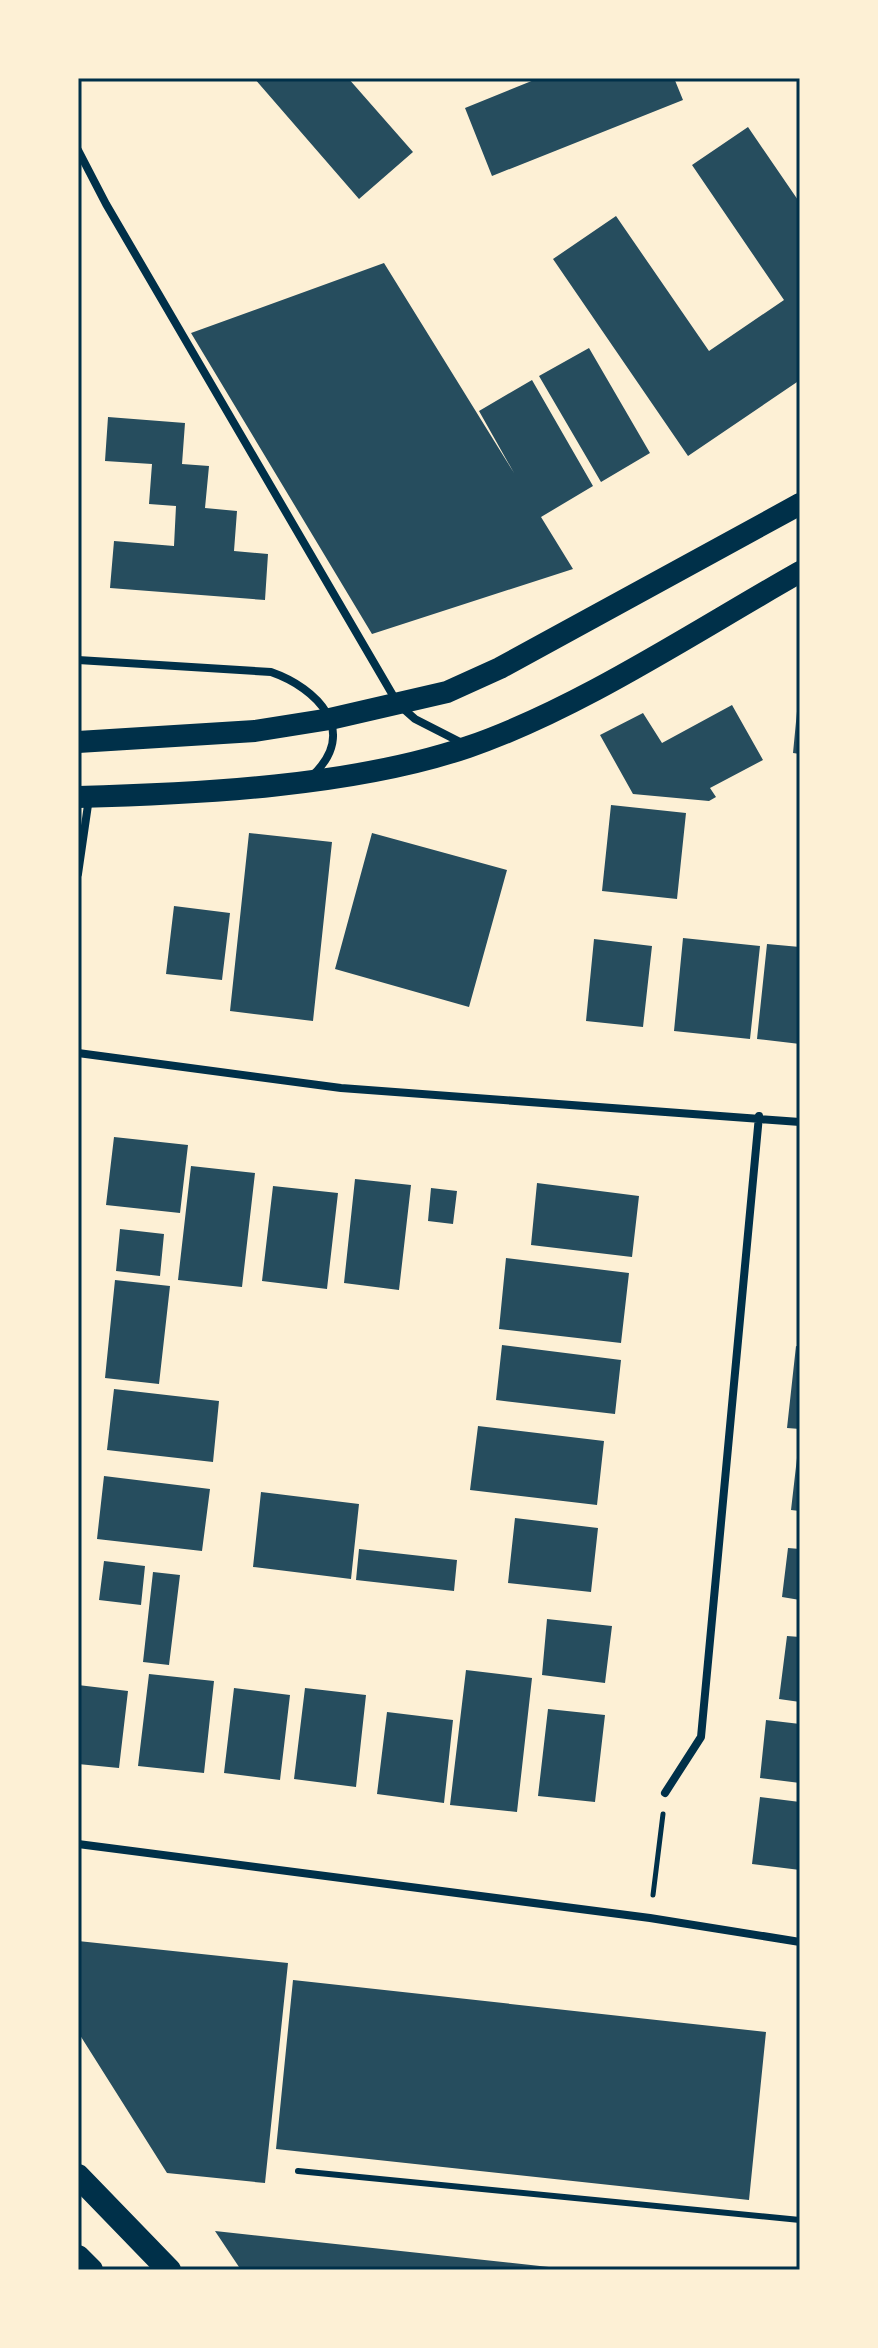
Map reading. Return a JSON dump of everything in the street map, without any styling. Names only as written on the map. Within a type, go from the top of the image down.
[{"type":"highway","points":[[78,742],[255,731],[330,719],[447,692],[500,668],[800,504]]},
{"type":"highway","points":[[83,797],[306,781],[390,768],[469,747],[531,721],[800,572]]},
{"type":"highway","points":[[78,2176],[169,2270]]},
{"type":"highway","points":[[78,2257],[91,2270]]},
{"type":"street","points":[[78,150],[106,204],[398,704],[415,719],[469,747]]},
{"type":"street","points":[[78,660],[271,672],[300,683],[321,701],[330,719],[332,735],[328,754],[306,781]]},
{"type":"street","points":[[78,874],[83,797]]},
{"type":"street","points":[[78,1053],[341,1088],[759,1116],[800,1122]]},
{"type":"street","points":[[665,1793],[701,1737],[759,1116]]},
{"type":"street","points":[[78,1844],[650,1918],[800,1942]]},
{"type":"lane","points":[[298,2171],[800,2220]]},
{"type":"path","points":[[650,1918],[665,1793]]},
{"type":"building","points":[[254,78],[348,78],[413,152],[359,199]]},
{"type":"building","points":[[539,78],[674,78],[683,100],[492,176],[465,108]]},
{"type":"building","points":[[748,127],[800,203],[800,380],[688,456],[553,259],[616,216],[709,351],[784,300],[692,165]]},
{"type":"building","points":[[384,263],[514,473],[479,411],[532,380],[593,486],[541,517],[573,569],[372,634],[191,333]]},
{"type":"building","points":[[589,348],[650,453],[601,482],[539,376]]},
{"type":"building","points":[[108,417],[185,423],[182,464],[209,466],[205,508],[237,511],[234,551],[268,554],[265,600],[110,588],[114,541],[174,546],[176,506],[149,504],[152,464],[105,461]]},
{"type":"building","points":[[800,701],[800,754],[793,753]]},
{"type":"building","points":[[732,705],[763,760],[710,788],[716,797],[709,801],[633,794],[600,735],[643,713],[662,743]]},
{"type":"building","points":[[611,805],[686,813],[677,899],[602,891]]},
{"type":"building","points":[[249,833],[332,842],[313,1021],[230,1011]]},
{"type":"building","points":[[372,833],[507,870],[469,1007],[335,969]]},
{"type":"building","points":[[174,906],[230,913],[222,980],[166,974]]},
{"type":"building","points":[[683,938],[760,946],[750,1039],[674,1031]]},
{"type":"building","points":[[594,939],[652,946],[643,1027],[586,1021]]},
{"type":"building","points":[[767,944],[800,947],[800,1044],[757,1039]]},
{"type":"building","points":[[114,1137],[188,1145],[180,1213],[106,1205]]},
{"type":"building","points":[[191,1166],[255,1173],[242,1287],[178,1280]]},
{"type":"building","points":[[355,1179],[411,1185],[399,1290],[344,1283]]},
{"type":"building","points":[[537,1183],[639,1196],[632,1257],[531,1245]]},
{"type":"building","points":[[273,1186],[338,1193],[327,1289],[262,1281]]},
{"type":"building","points":[[431,1188],[457,1191],[453,1224],[428,1221]]},
{"type":"building","points":[[120,1229],[164,1234],[160,1276],[116,1271]]},
{"type":"building","points":[[506,1258],[629,1273],[621,1343],[499,1329]]},
{"type":"building","points":[[115,1280],[170,1286],[159,1384],[105,1378]]},
{"type":"building","points":[[502,1345],[621,1360],[615,1414],[496,1400]]},
{"type":"building","points":[[796,1346],[800,1347],[800,1429],[787,1428]]},
{"type":"building","points":[[114,1389],[219,1401],[213,1462],[107,1450]]},
{"type":"building","points":[[478,1426],[604,1441],[597,1505],[470,1490]]},
{"type":"building","points":[[797,1458],[800,1458],[800,1511],[791,1510]]},
{"type":"building","points":[[104,1476],[210,1489],[202,1551],[97,1539]]},
{"type":"building","points":[[261,1492],[359,1504],[351,1579],[253,1567]]},
{"type":"building","points":[[515,1518],[598,1528],[591,1592],[508,1583]]},
{"type":"building","points":[[788,1548],[800,1549],[800,1600],[782,1597]]},
{"type":"building","points":[[359,1549],[457,1560],[454,1591],[356,1580]]},
{"type":"building","points":[[104,1561],[145,1566],[141,1605],[99,1600]]},
{"type":"building","points":[[153,1572],[180,1575],[169,1665],[143,1662]]},
{"type":"building","points":[[547,1619],[612,1626],[605,1683],[542,1675]]},
{"type":"building","points":[[787,1636],[800,1637],[800,1702],[779,1699]]},
{"type":"building","points":[[466,1670],[532,1678],[517,1812],[450,1805]]},
{"type":"building","points":[[149,1674],[214,1681],[204,1773],[138,1766]]},
{"type":"building","points":[[78,1685],[128,1691],[119,1768],[78,1764]]},
{"type":"building","points":[[234,1688],[290,1695],[280,1780],[224,1773]]},
{"type":"building","points":[[305,1688],[366,1695],[356,1787],[294,1779]]},
{"type":"building","points":[[548,1709],[605,1715],[595,1802],[538,1796]]},
{"type":"building","points":[[387,1712],[453,1720],[444,1803],[377,1794]]},
{"type":"building","points":[[766,1720],[800,1724],[800,1783],[760,1778]]},
{"type":"building","points":[[760,1797],[800,1802],[800,1870],[752,1864]]},
{"type":"building","points":[[78,1941],[288,1963],[265,2183],[167,2173],[78,2032]]},
{"type":"building","points":[[293,1980],[766,2032],[749,2200],[276,2149]]},
{"type":"building","points":[[215,2231],[549,2267],[548,2270],[241,2270]]}]
